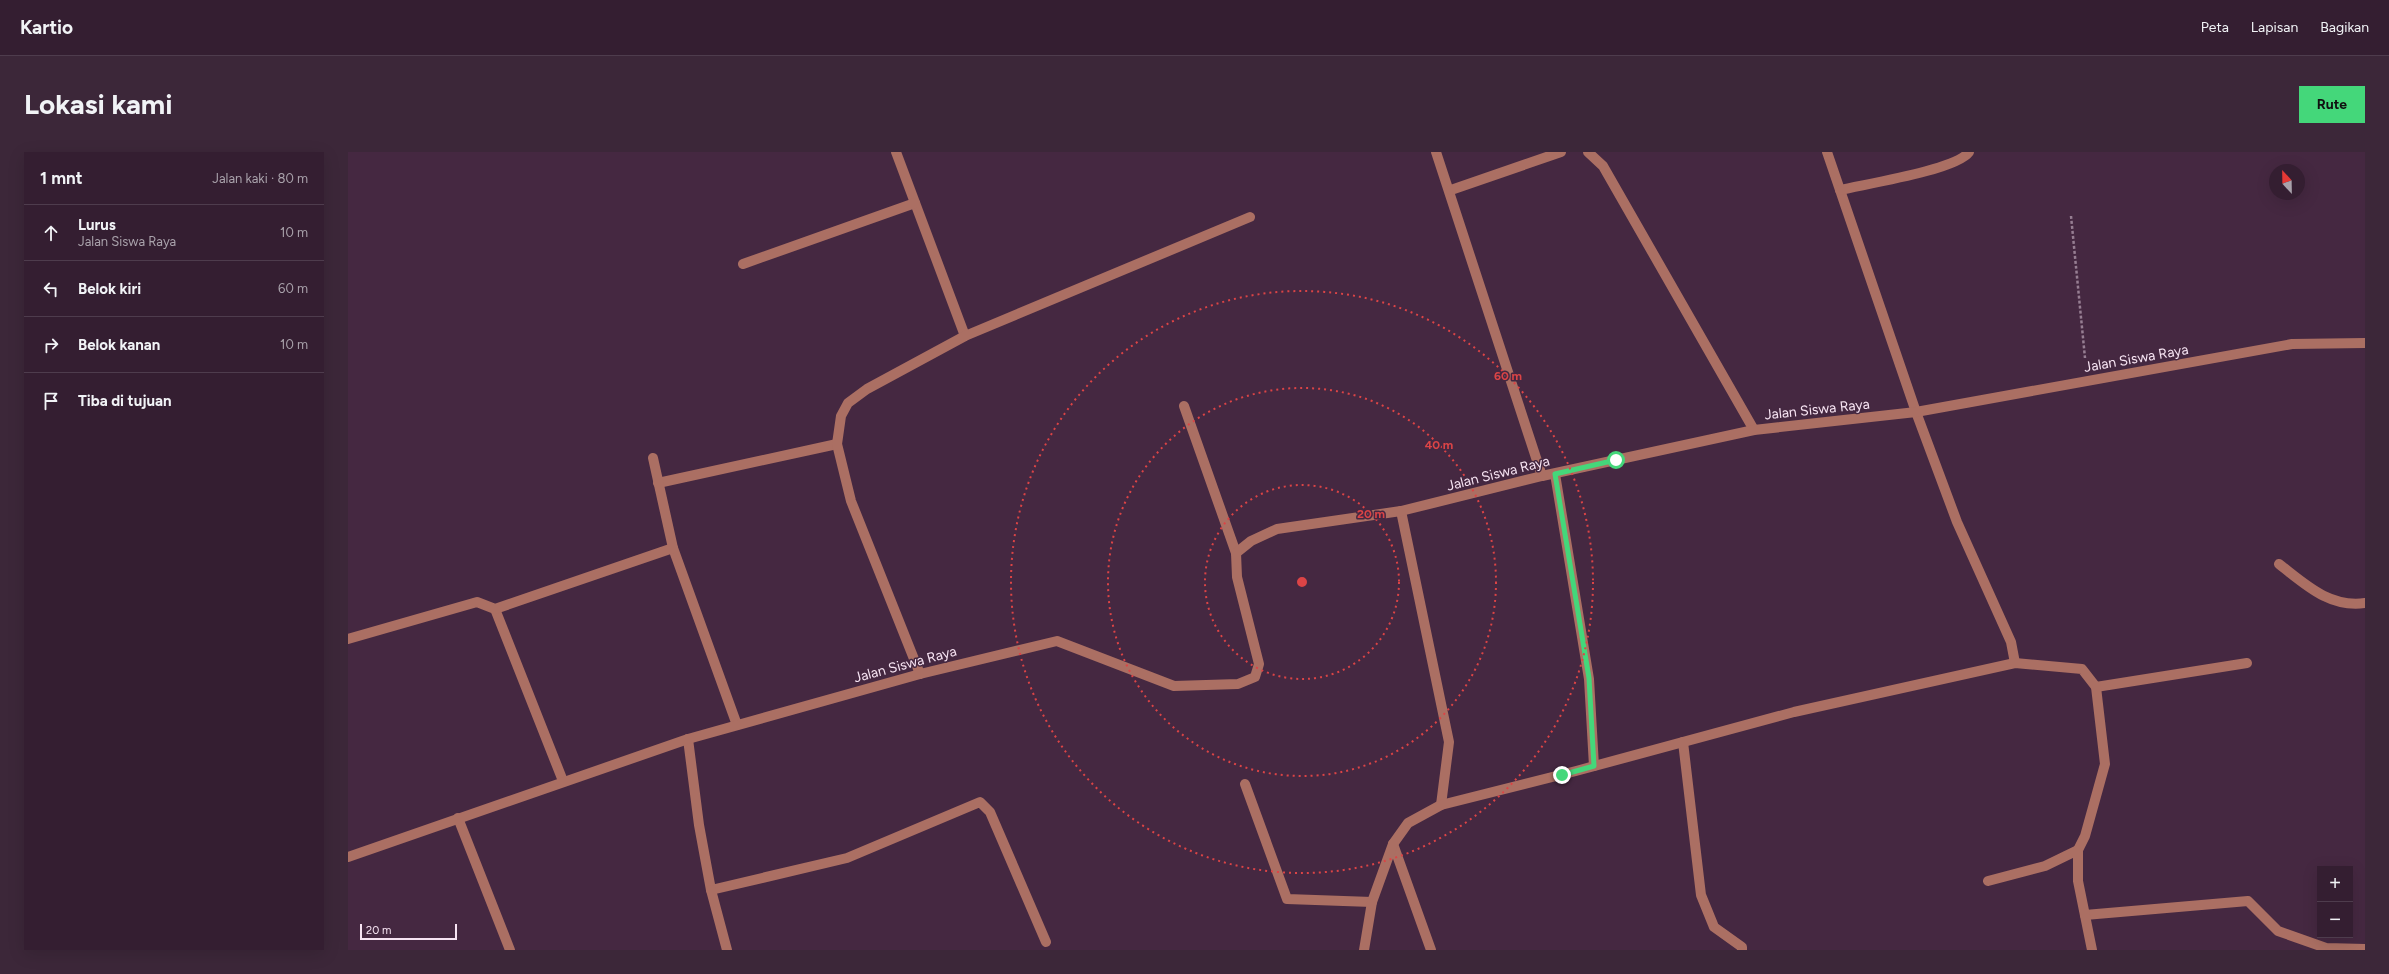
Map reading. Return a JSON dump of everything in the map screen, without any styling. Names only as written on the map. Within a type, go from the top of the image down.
[{"type":"street","points":[[896,152],[965,336]]},
{"type":"street","points":[[1436,152],[1451,190],[1542,476]]},
{"type":"street","points":[[1451,190],[1561,152]]},
{"type":"street","points":[[1588,152],[1603,166],[1754,430]]},
{"type":"street","points":[[1827,152],[1916,412],[1957,522],[2011,642],[2015,663]]},
{"type":"street","points":[[1840,190],[1936,169],[1965,157],[1969,152]]},
{"type":"street","points":[[743,264],[915,203]]},
{"type":"street","points":[[920,674],[851,501],[837,444],[841,416],[848,403],[867,389],[965,336],[1250,218]]},
{"type":"street","name":"Jalan Siswa Raya","points":[[348,857],[563,781],[688,739],[920,674],[1057,641],[1174,686],[1238,684],[1255,677],[1259,664],[1237,577],[1236,553],[1251,541],[1277,529],[1401,511],[1542,476],[1754,430],[1916,412],[2292,344],[2365,342]]},
{"type":"street","points":[[1184,406],[1236,553]]},
{"type":"street","points":[[658,483],[837,444]]},
{"type":"street","points":[[653,458],[673,548],[737,725]]},
{"type":"street","points":[[1555,474],[1589,678],[1594,766]]},
{"type":"street","points":[[1401,511],[1449,742],[1441,805]]},
{"type":"street","points":[[348,639],[477,602],[495,609],[673,548]]},
{"type":"street","points":[[2279,564],[2321,596],[2356,604],[2365,603]]},
{"type":"street","points":[[495,609],[563,781]]},
{"type":"street","points":[[1364,950],[1372,902],[1393,844],[1408,823],[1441,805],[1594,766],[1794,712],[2015,663],[2082,669],[2096,687],[2105,764],[2085,836],[2078,850],[2078,881],[2092,950]]},
{"type":"street","points":[[2096,687],[2247,663]]},
{"type":"street","points":[[688,739],[699,824],[711,890],[727,950]]},
{"type":"street","points":[[1683,742],[1701,895],[1714,927],[1742,947],[1742,950]]},
{"type":"street","points":[[1245,784],[1287,899],[1372,902]]},
{"type":"street","points":[[711,890],[847,858],[980,802],[990,812],[1046,942]]},
{"type":"street","points":[[458,818],[510,950]]},
{"type":"street","points":[[1393,844],[1431,950]]},
{"type":"street","points":[[1988,880],[2045,866],[2078,850]]},
{"type":"street","points":[[2085,916],[2248,901],[2278,931],[2326,948],[2365,949]]},
{"type":"path","points":[[2072,216],[2087,381]]},
{"type":"route","points":[[1562,775],[1594,766],[1589,678],[1565,545],[1555,474],[1616,460]]}]
